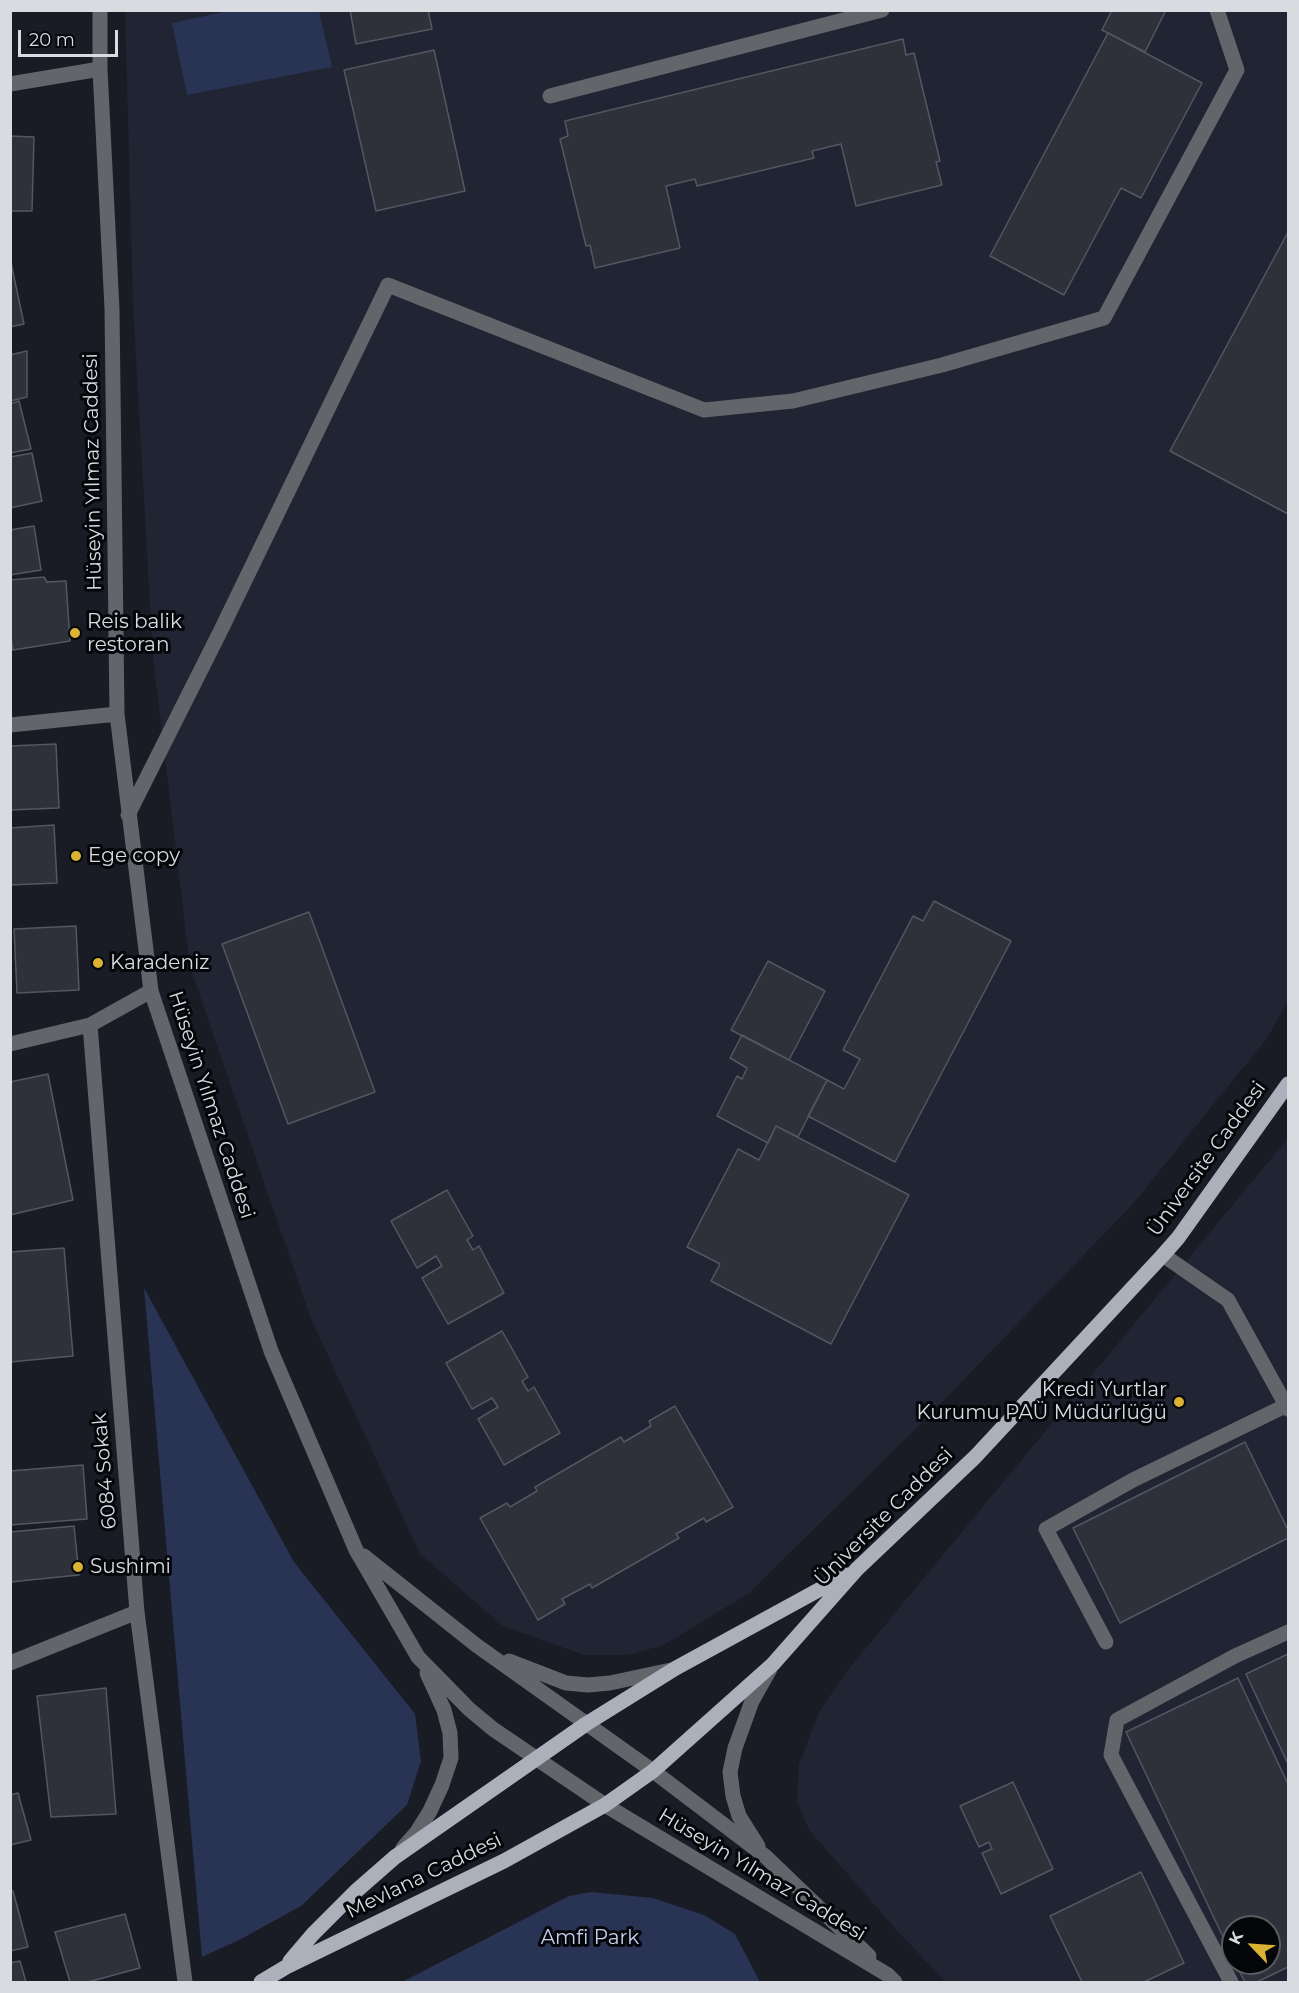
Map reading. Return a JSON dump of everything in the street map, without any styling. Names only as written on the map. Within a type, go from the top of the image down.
[{"type":"main road","name":"Üniversite Caddesi","points":[[654,1771],[773,1664],[857,1569],[975,1457],[1163,1255],[1178,1238],[1288,1084]]},
{"type":"main road","points":[[286,1967],[313,1934],[395,1857],[537,1758],[586,1724],[676,1668],[857,1569]]},
{"type":"main road","name":"Mevlana Caddesi","points":[[261,1983],[286,1967],[504,1861],[605,1805],[654,1771]]},
{"type":"street","name":"Hüseyin Yılmaz Caddesi","points":[[100,10],[100,69],[112,309],[117,714],[150,992],[271,1351],[356,1550],[418,1657],[469,1709],[493,1729],[605,1805],[886,1980]]},
{"type":"street","points":[[128,815],[221,630],[388,285],[704,410],[793,401],[942,365],[1104,318],[1237,70],[1217,10]]},
{"type":"street","points":[[550,96],[876,11]]},
{"type":"street","points":[[10,84],[100,69]]},
{"type":"street","points":[[10,725],[117,714]]},
{"type":"street","points":[[10,1044],[90,1025],[150,992]]},
{"type":"street","name":"6084 Sokak","points":[[90,1025],[137,1612],[185,1983]]},
{"type":"street","points":[[1106,1642],[1046,1529],[1133,1480],[1288,1407],[1228,1300],[1163,1255]]},
{"type":"street","points":[[356,1550],[476,1645],[654,1771],[765,1856],[886,1980]]},
{"type":"street","points":[[10,1663],[137,1612]]},
{"type":"street","points":[[1231,1983],[1111,1755],[1117,1720],[1235,1656],[1288,1632]]},
{"type":"street","points":[[476,1645],[518,1665],[566,1683],[588,1685],[610,1683],[676,1668]]},
{"type":"street","points":[[395,1857],[417,1832],[430,1811],[451,1758],[450,1733],[444,1710],[418,1657]]},
{"type":"street","points":[[765,1856],[739,1816],[733,1796],[730,1772],[735,1748],[752,1701],[773,1664]]},
{"type":"shaded area","points":[[125,11],[1288,11],[1288,1001],[1268,1037],[1132,1205],[928,1417],[749,1593],[664,1645],[628,1655],[584,1655],[503,1626],[420,1554],[311,1319],[190,967],[153,658],[133,305]]},
{"type":"shaded area","name":"Kredi Yurtlar Kurumu PAÜ Müdürlüğü","points":[[1288,1138],[1288,1982],[946,1982],[900,1934],[809,1830],[797,1801],[799,1764],[820,1710],[851,1666]]},
{"type":"green space","points":[[233,10],[319,11],[332,67],[187,95],[172,23]]},
{"type":"green space","points":[[144,1288],[294,1562],[415,1714],[421,1761],[407,1805],[301,1906],[241,1939],[202,1957]]},
{"type":"green space","name":"Amfi Park","points":[[591,1892],[653,1898],[704,1915],[735,1934],[760,1982],[402,1982],[569,1896]]},
{"type":"building","points":[[350,10],[428,10],[432,29],[356,44]]},
{"type":"building","points":[[1112,10],[1166,10],[1145,52],[1102,30]]},
{"type":"building","points":[[1108,33],[1202,83],[1141,198],[1121,188],[1064,295],[990,256]]},
{"type":"building","points":[[903,39],[906,55],[914,53],[940,161],[936,162],[942,185],[856,206],[841,144],[812,151],[814,158],[697,186],[695,179],[666,186],[680,248],[595,268],[590,245],[586,246],[560,139],[568,136],[565,121]]},
{"type":"building","points":[[434,50],[465,191],[376,211],[344,70]]},
{"type":"building","points":[[10,136],[34,137],[32,211],[10,211]]},
{"type":"building","points":[[1288,232],[1288,514],[1170,451]]},
{"type":"building","points":[[10,258],[24,324],[10,327]]},
{"type":"building","points":[[27,351],[27,397],[10,401],[10,355]]},
{"type":"building","points":[[19,401],[31,449],[10,453],[10,404]]},
{"type":"building","points":[[32,453],[42,501],[10,508],[10,457]]},
{"type":"building","points":[[34,526],[41,570],[10,575],[10,530]]},
{"type":"building","points":[[44,577],[47,582],[66,581],[70,641],[13,650],[10,633],[10,580]]},
{"type":"building","points":[[56,744],[59,808],[10,810],[10,746]]},
{"type":"building","points":[[54,825],[57,883],[10,885],[10,828]]},
{"type":"building","points":[[934,901],[1011,941],[895,1162],[808,1116],[827,1080],[844,1089],[860,1059],[843,1050],[913,916],[923,921]]},
{"type":"building","points":[[309,912],[375,1092],[288,1124],[222,944]]},
{"type":"building","points":[[76,926],[79,990],[17,993],[14,929]]},
{"type":"building","points":[[768,961],[825,991],[789,1060],[731,1030]]},
{"type":"building","points":[[742,1035],[827,1080],[798,1137],[776,1126],[768,1143],[717,1116],[737,1076],[742,1079],[747,1068],[730,1058]]},
{"type":"building","points":[[48,1074],[73,1200],[10,1215],[10,1082]]},
{"type":"building","points":[[776,1126],[909,1195],[831,1344],[711,1281],[720,1264],[687,1247],[738,1149],[759,1160]]},
{"type":"building","points":[[447,1190],[473,1236],[467,1240],[473,1250],[479,1246],[504,1293],[448,1324],[422,1278],[442,1266],[436,1256],[417,1268],[391,1221]]},
{"type":"building","points":[[64,1248],[73,1356],[10,1362],[10,1252]]},
{"type":"building","points":[[502,1331],[528,1377],[522,1381],[528,1391],[534,1387],[560,1433],[504,1465],[478,1419],[498,1407],[492,1398],[472,1409],[446,1363]]},
{"type":"building","points":[[675,1406],[733,1507],[706,1522],[704,1518],[676,1534],[679,1538],[592,1588],[590,1584],[562,1599],[565,1604],[538,1620],[480,1518],[507,1503],[510,1507],[537,1491],[535,1487],[621,1437],[624,1442],[651,1426],[649,1421]]},
{"type":"building","points":[[1245,1442],[1288,1530],[1288,1538],[1120,1623],[1073,1528]]},
{"type":"building","points":[[83,1465],[87,1519],[10,1525],[10,1471]]},
{"type":"building","points":[[74,1526],[79,1575],[10,1582],[10,1532]]},
{"type":"building","points":[[1288,1654],[1288,1764],[1246,1674]]},
{"type":"building","points":[[1238,1678],[1288,1784],[1288,1967],[1281,1970],[1281,1915],[1221,1915],[1221,1933],[1126,1732]]},
{"type":"building","points":[[106,1688],[116,1814],[51,1817],[37,1696]]},
{"type":"building","points":[[1013,1782],[1053,1869],[1001,1894],[982,1853],[992,1849],[989,1842],[979,1847],[960,1806]]},
{"type":"building","points":[[18,1793],[31,1840],[10,1845],[10,1795]]},
{"type":"building","points":[[1141,1872],[1184,1963],[1144,1982],[1082,1982],[1050,1916]]},
{"type":"building","points":[[10,1891],[13,1891],[28,1947],[10,1951]]},
{"type":"building","points":[[125,1914],[140,1968],[88,1982],[70,1982],[55,1932]]},
{"type":"building","points":[[20,1961],[26,1982],[10,1982],[10,1963]]},
{"type":"building","points":[[1241,1975],[1271,1975],[1257,1982],[1245,1982]]},
{"type":"place","name":"Reis balik restoran","points":[[75,633]]},
{"type":"place","name":"Ege copy","points":[[76,856]]},
{"type":"place","name":"Karadeniz","points":[[98,963]]},
{"type":"place","name":"Kredi Yurtlar Kurumu PAÜ Müdürlüğü","points":[[1179,1402]]},
{"type":"place","name":"Sushimi","points":[[78,1567]]}]
